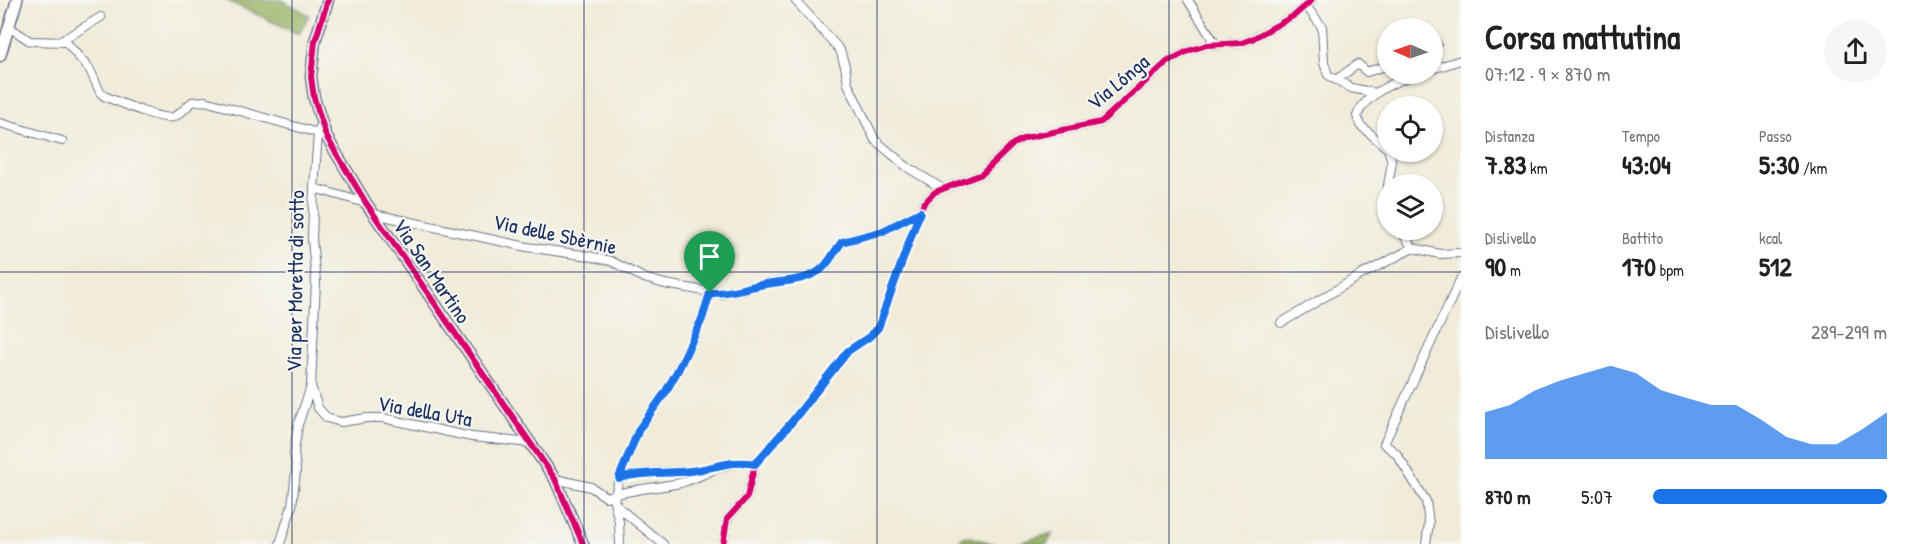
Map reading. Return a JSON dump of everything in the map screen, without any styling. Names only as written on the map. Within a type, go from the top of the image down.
[{"type":"street","points":[[0,56],[17,0]]},
{"type":"street","name":"Via San Martino","points":[[328,0],[315,41],[311,77],[320,129],[366,203],[555,479],[583,544]]},
{"type":"street","points":[[795,0],[840,50],[848,84],[874,140],[907,167],[943,189]]},
{"type":"street","points":[[1188,0],[1216,45]]},
{"type":"street","points":[[1310,3],[1322,27],[1324,63],[1328,75],[1351,88],[1376,93]]},
{"type":"street","name":"Via Lónga","points":[[920,212],[930,196],[982,174],[1013,144],[1025,138],[1101,122],[1167,62],[1188,51],[1207,45],[1241,43],[1252,39],[1310,3]]},
{"type":"street","points":[[60,41],[101,17]]},
{"type":"street","points":[[9,27],[30,41],[66,42],[90,70],[104,96],[155,116],[171,118],[192,102],[205,101],[320,129]]},
{"type":"street","points":[[1443,66],[1461,60]]},
{"type":"street","points":[[1336,80],[1358,64],[1367,72],[1377,69]]},
{"type":"street","points":[[1377,140],[1358,121],[1359,109],[1376,93],[1396,84]]},
{"type":"street","points":[[0,123],[62,141]]},
{"type":"street","name":"Via per Moretta di sotto","points":[[280,544],[292,506],[296,471],[294,452],[311,386],[316,282],[312,239],[320,129]]},
{"type":"street","points":[[314,188],[366,203]]},
{"type":"street","points":[[723,544],[727,519],[747,497],[755,464],[848,351],[878,328],[920,212]]},
{"type":"street","name":"Via delle Sbèrnie","points":[[374,214],[527,247],[611,261],[655,281],[722,294],[801,278],[818,272],[826,266],[842,242],[883,231],[920,212]]},
{"type":"street","points":[[1407,240],[1413,248]]},
{"type":"street","points":[[1281,323],[1360,275],[1413,248],[1440,254],[1461,253]]},
{"type":"street","points":[[1426,544],[1429,523],[1426,501],[1396,453],[1384,444],[1461,278]]},
{"type":"street","points":[[620,544],[615,497],[619,478],[639,429],[665,393],[679,368],[702,319],[710,293]]},
{"type":"street","points":[[303,412],[318,408],[311,386]]},
{"type":"street","name":"Via della Uta","points":[[318,408],[327,418],[341,422],[383,418],[471,437],[531,443]]},
{"type":"street","points":[[555,479],[591,487],[606,497],[615,497],[682,482],[713,468],[734,462],[755,464]]},
{"type":"street","points":[[619,478],[634,473],[670,473],[713,468]]},
{"type":"street","points":[[615,497],[619,508],[663,544]]},
{"type":"green space","points":[[226,0],[282,0],[309,15],[299,34]]},
{"type":"green space","points":[[1053,533],[1047,544],[1015,544]]},
{"type":"green space","points":[[965,536],[995,544],[956,544]]},
{"type":"cycle path","points":[[328,0],[315,41],[311,77],[314,98],[326,136],[366,203],[555,479],[583,544]]},
{"type":"cycle path","points":[[723,544],[727,519],[747,497],[755,464],[848,351],[878,328],[916,221],[924,203],[935,192],[982,174],[1013,144],[1025,138],[1101,122],[1167,62],[1188,51],[1207,45],[1241,43],[1252,39],[1295,15],[1312,0]]},
{"type":"route","points":[[920,212],[878,328],[848,351],[755,464],[734,462],[713,468],[653,474],[634,473],[619,478],[639,429],[665,393],[679,368],[702,319],[710,293],[722,294],[801,278],[818,272],[826,266],[842,242],[849,238],[883,231],[920,212]]}]
